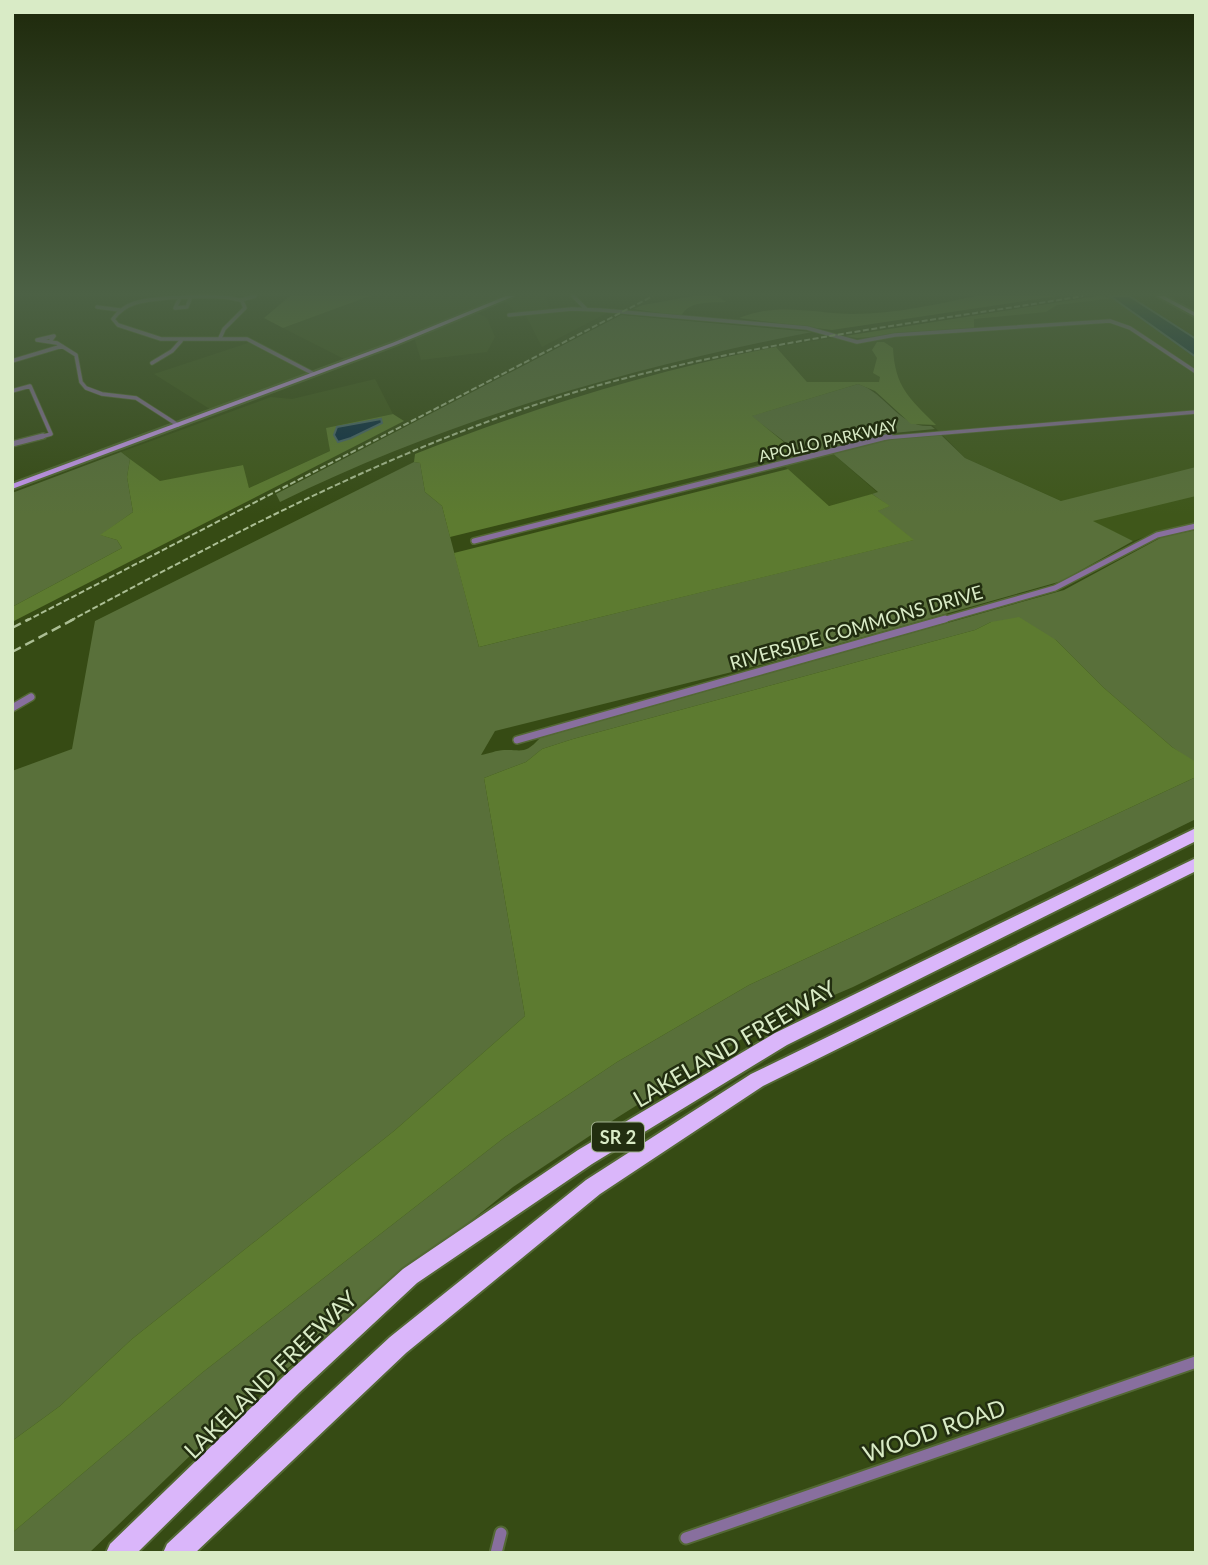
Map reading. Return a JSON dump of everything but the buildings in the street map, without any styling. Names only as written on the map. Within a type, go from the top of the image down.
[{"type":"highway","name":"LAKELAND FREEWAY","points":[[119,1553],[292,1384],[410,1276],[563,1172],[781,1039],[1196,832]]},
{"type":"highway","name":"SR 2","points":[[176,1553],[398,1345],[593,1187],[757,1080],[1196,864]]},
{"type":"highway","points":[[1138,893],[1196,876]]},
{"type":"main road","points":[[12,487],[327,369]]},
{"type":"street","points":[[79,369],[81,382],[86,388],[102,394],[136,398],[178,425]]},
{"type":"street","points":[[305,369],[314,374]]},
{"type":"street","points":[[12,391],[30,386],[51,434],[12,444]]},
{"type":"street","name":"APOLLO PARKWAY","points":[[474,541],[894,435],[1196,412]]},
{"type":"street","name":"RIVERSIDE COMMONS DRIVE","points":[[517,740],[1055,588],[1157,535],[1196,526]]},
{"type":"street","points":[[12,708],[31,697]]},
{"type":"street","name":"WOOD ROAD","points":[[686,1538],[1196,1362]]},
{"type":"street","points":[[496,1553],[501,1533]]},
{"type":"shaded area","points":[[169,369],[303,369],[312,374],[213,411],[154,374]]},
{"type":"shaded area","points":[[517,369],[649,369],[474,421],[408,445],[280,502],[276,494]]},
{"type":"shaded area","points":[[676,369],[796,369],[807,382],[879,382],[880,377],[873,373],[874,369],[896,369],[905,391],[936,425],[911,424],[875,391],[858,384],[752,416],[796,452],[450,537],[442,506],[425,492],[420,463],[414,462],[415,454],[504,421]]},
{"type":"shaded area","points":[[796,369],[1196,369],[1196,524],[1133,541],[1093,522],[1061,501],[965,458],[890,382],[807,382]]},
{"type":"shaded area","points":[[375,379],[393,414],[327,428],[330,451],[249,488],[242,465],[160,482],[121,452],[271,397],[292,399]]},
{"type":"shaded area","points":[[858,384],[868,388],[910,422],[935,429],[883,434],[802,455],[751,416]]},
{"type":"shaded area","points":[[393,414],[404,421],[12,622],[12,607],[122,548],[117,540],[100,535],[133,512],[127,477],[130,459],[160,481],[243,465],[249,488],[330,451],[326,428]]},
{"type":"shaded area","points":[[939,433],[965,458],[1061,501],[1196,467],[1196,496],[1093,521],[1133,541],[1062,581],[792,657],[495,731],[481,755],[501,750],[524,750],[540,738],[1064,590],[1162,537],[1196,530],[1196,764],[1172,747],[1104,688],[1056,640],[991,622],[975,630],[573,739],[542,749],[526,762],[484,778],[525,1016],[394,1131],[132,1339],[60,1406],[12,1441],[12,771],[72,749],[95,621],[414,462],[420,463],[425,492],[442,506],[479,647],[913,540],[877,511],[889,506],[872,494],[878,492],[831,452],[887,439]]},
{"type":"shaded area","points":[[121,452],[130,459],[127,477],[133,512],[101,535],[117,540],[122,548],[12,607],[12,493]]},
{"type":"shaded area","points":[[831,452],[878,493],[829,506],[782,464]]},
{"type":"shaded area","points":[[788,469],[829,506],[872,494],[890,506],[878,511],[914,540],[479,647],[454,553]]},
{"type":"shaded area","points":[[1019,617],[1056,640],[1104,688],[1172,747],[1196,762],[1196,777],[749,985],[617,1062],[505,1137],[203,1372],[12,1533],[12,1441],[60,1406],[132,1339],[394,1131],[525,1016],[484,778],[526,762],[542,749],[573,739],[975,630],[991,622]]},
{"type":"shaded area","points":[[1196,777],[1196,819],[853,987],[764,1025],[513,1187],[248,1400],[89,1553],[12,1553],[12,1533],[203,1372],[505,1137],[617,1062],[749,985]]},
{"type":"water","points":[[381,419],[382,423],[351,438],[338,442],[334,435],[337,427]]},
{"type":"railway","points":[[26,621],[512,369]]},
{"type":"railway","points":[[70,621],[197,553],[393,460],[527,408],[596,386],[664,369]]},
{"type":"railway","points":[[12,628],[29,619]]},
{"type":"railway","points":[[12,652],[74,619]]}]
